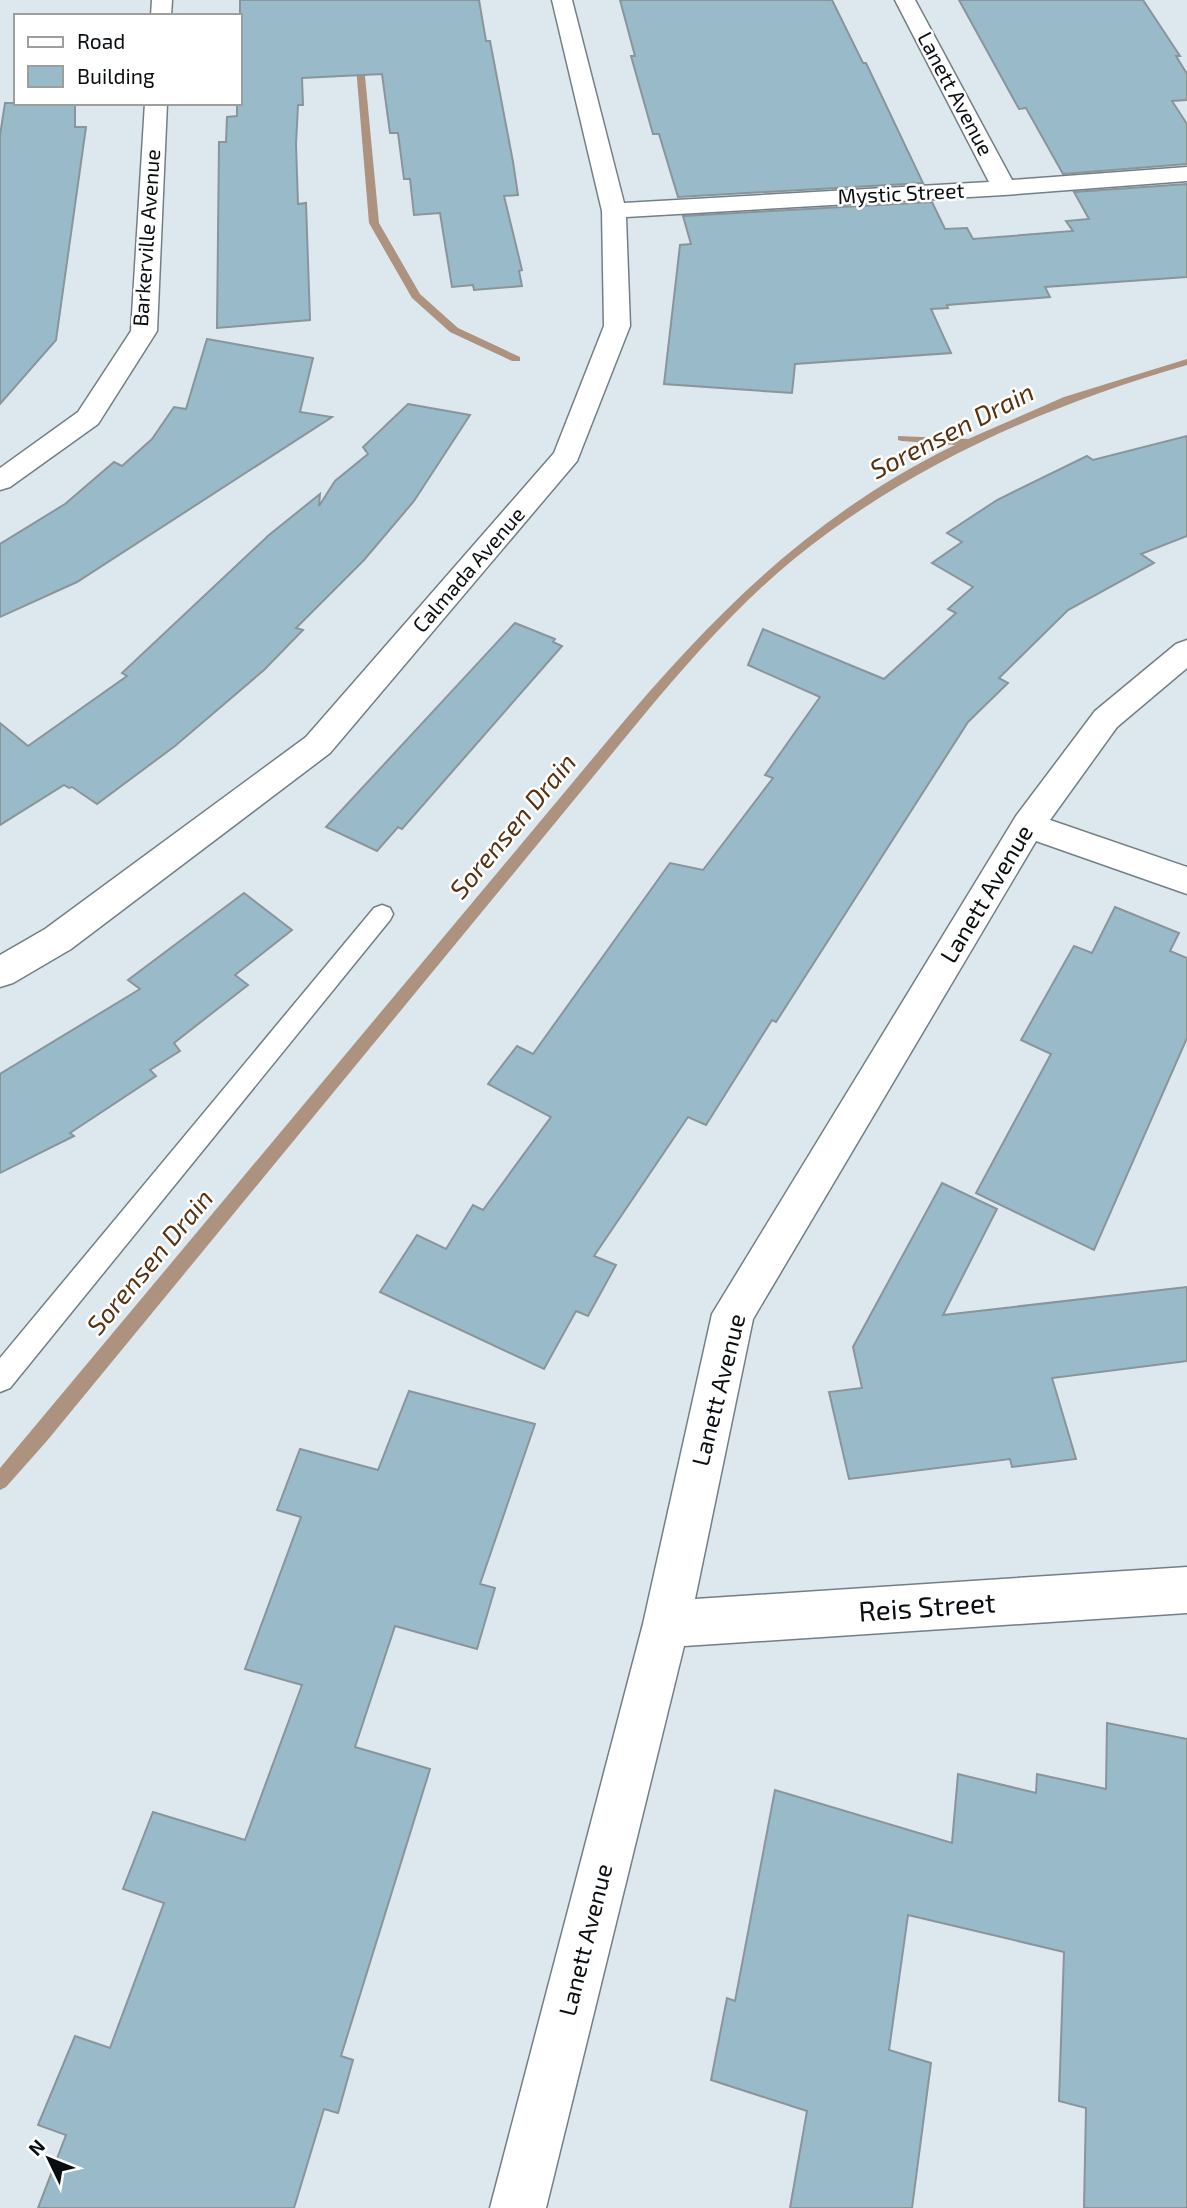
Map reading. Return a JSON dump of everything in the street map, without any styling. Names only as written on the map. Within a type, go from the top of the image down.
[{"type":"street","name":"Calmada Avenue","points":[[0,973],[58,939],[318,745],[567,455],[617,326],[614,211],[562,0]]},
{"type":"street","name":"Lanett Avenue","points":[[905,0],[1004,188]]},
{"type":"street","name":"Barkerville Avenue","points":[[0,481],[88,418],[144,331],[156,105]]},
{"type":"street","name":"Mystic Street","points":[[614,211],[1004,188],[1187,174]]},
{"type":"street","name":"Lanett Avenue","points":[[518,2208],[666,1624],[733,1314],[1028,825],[1106,719],[1187,651]]},
{"type":"street","points":[[1028,825],[1187,881]]},
{"type":"street","name":"Reis Street","points":[[666,1624],[1187,1590]]},
{"type":"lane","points":[[0,1379],[382,914]]},
{"type":"building","points":[[240,0],[479,0],[486,41],[490,41],[518,195],[504,196],[522,270],[519,271],[522,286],[474,290],[473,285],[452,287],[440,213],[414,215],[410,179],[404,179],[398,133],[390,133],[382,74],[302,78],[303,105],[298,105],[296,144],[298,204],[306,203],[310,320],[217,328],[219,142],[226,142],[227,117],[237,116],[237,105],[242,105]]},
{"type":"building","points":[[620,0],[832,0],[863,63],[866,63],[923,183],[678,197],[659,134],[653,134],[631,56],[635,56]]},
{"type":"building","points":[[959,0],[1143,0],[1180,56],[1176,56],[1187,74],[1187,100],[1172,101],[1187,124],[1187,164],[1063,174],[1026,108],[1019,109]]},
{"type":"building","points":[[5,103],[75,105],[75,127],[86,127],[56,340],[0,404],[0,135]]},
{"type":"building","points":[[1187,184],[1187,277],[1045,287],[1050,297],[947,305],[948,308],[931,309],[951,353],[795,364],[792,393],[664,384],[680,245],[691,244],[683,216],[932,202],[945,229],[967,228],[973,239],[1073,231],[1066,221],[1089,219],[1074,192]]},
{"type":"building","points":[[207,339],[313,358],[300,412],[332,417],[77,582],[0,617],[0,544],[65,504],[114,462],[122,466],[152,439],[174,407],[186,409]]},
{"type":"building","points":[[408,404],[470,415],[414,501],[364,560],[296,628],[303,630],[264,670],[175,746],[97,804],[72,787],[64,785],[0,825],[0,723],[28,746],[127,676],[122,673],[269,535],[320,494],[319,506],[335,481],[368,454],[363,447]]},
{"type":"building","points":[[1187,436],[1187,536],[1141,554],[1154,563],[1068,610],[999,678],[1008,683],[968,722],[776,1022],[772,1020],[706,1125],[688,1117],[594,1256],[616,1265],[588,1316],[576,1311],[544,1369],[380,1292],[417,1235],[446,1249],[473,1205],[483,1210],[551,1117],[488,1084],[517,1046],[533,1054],[670,863],[703,870],[773,778],[765,775],[820,697],[748,665],[763,629],[884,679],[956,613],[948,609],[973,587],[932,563],[962,542],[947,533],[997,500],[1087,456],[1093,460]]},
{"type":"building","points":[[515,623],[555,639],[553,642],[562,646],[402,829],[398,827],[377,851],[326,827]]},
{"type":"building","points":[[244,893],[292,930],[235,975],[248,985],[174,1043],[180,1051],[150,1070],[156,1076],[70,1133],[74,1136],[0,1173],[0,1074],[140,989],[128,980]]},
{"type":"building","points":[[1115,907],[1179,933],[1170,951],[1187,958],[1187,1038],[1094,1250],[976,1193],[1051,1054],[1021,1040],[1074,946],[1092,953]]},
{"type":"building","points":[[942,1183],[997,1209],[943,1315],[1187,1287],[1187,1361],[1052,1378],[1076,1459],[1012,1467],[1010,1459],[849,1479],[829,1392],[862,1388],[853,1347]]},
{"type":"building","points":[[409,1391],[535,1424],[480,1584],[495,1588],[477,1649],[395,1626],[355,1747],[430,1769],[341,2056],[353,2060],[338,2113],[324,2109],[294,2208],[38,2208],[66,2135],[38,2125],[75,2036],[110,2048],[164,1903],[123,1889],[153,1812],[245,1840],[302,1685],[245,1669],[301,1517],[277,1510],[300,1449],[378,1470]]},
{"type":"building","points":[[1107,1723],[1187,1739],[1187,2208],[1084,2208],[1086,2108],[1059,2101],[1064,1952],[908,1915],[889,2050],[931,2063],[912,2208],[790,2208],[807,2111],[711,2080],[727,1998],[735,2001],[775,1790],[952,1843],[958,1774],[1036,1793],[1037,1774],[1106,1789]]},
{"type":"waterway","points":[[359,55],[374,223],[416,296],[454,330],[516,359]]},
{"type":"waterway","name":"Sorensen Drain","points":[[969,443],[1068,400],[1187,362]]},
{"type":"waterway","points":[[902,438],[969,443]]},
{"type":"waterway","name":"Sorensen Drain","points":[[0,1481],[700,642],[743,598],[789,557],[840,519],[894,484],[969,443]]}]
